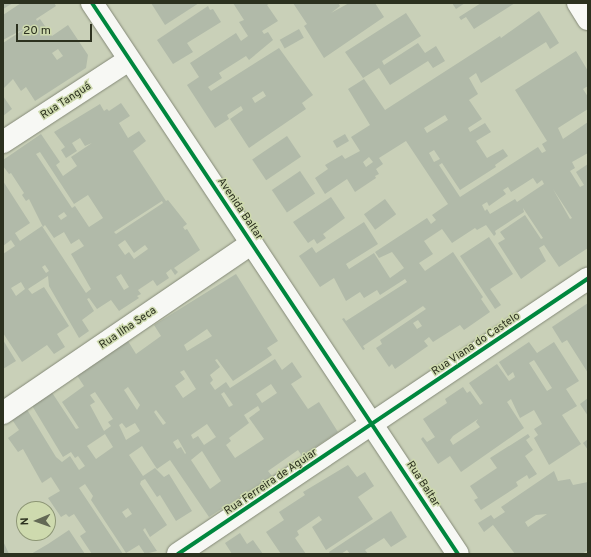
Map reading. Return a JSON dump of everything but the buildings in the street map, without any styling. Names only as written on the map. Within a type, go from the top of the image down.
[{"type":"street","name":"Avenida Baltar","points":[[92,3],[373,424]]},
{"type":"street","points":[[578,3],[588,19]]},
{"type":"street","name":"Rua Tanguá","points":[[3,142],[129,60]]},
{"type":"street","name":"Rua Ilha Seca","points":[[3,413],[252,243]]},
{"type":"street","name":"Rua Viana do Castelo","points":[[373,424],[588,278]]},
{"type":"street","name":"Rua Ferreira de Aguiar","points":[[178,554],[373,424]]},
{"type":"street","name":"Rua Baltar","points":[[373,424],[458,554]]},
{"type":"cycle path","points":[[92,3],[458,554]]},
{"type":"cycle path","points":[[178,554],[588,278]]}]
